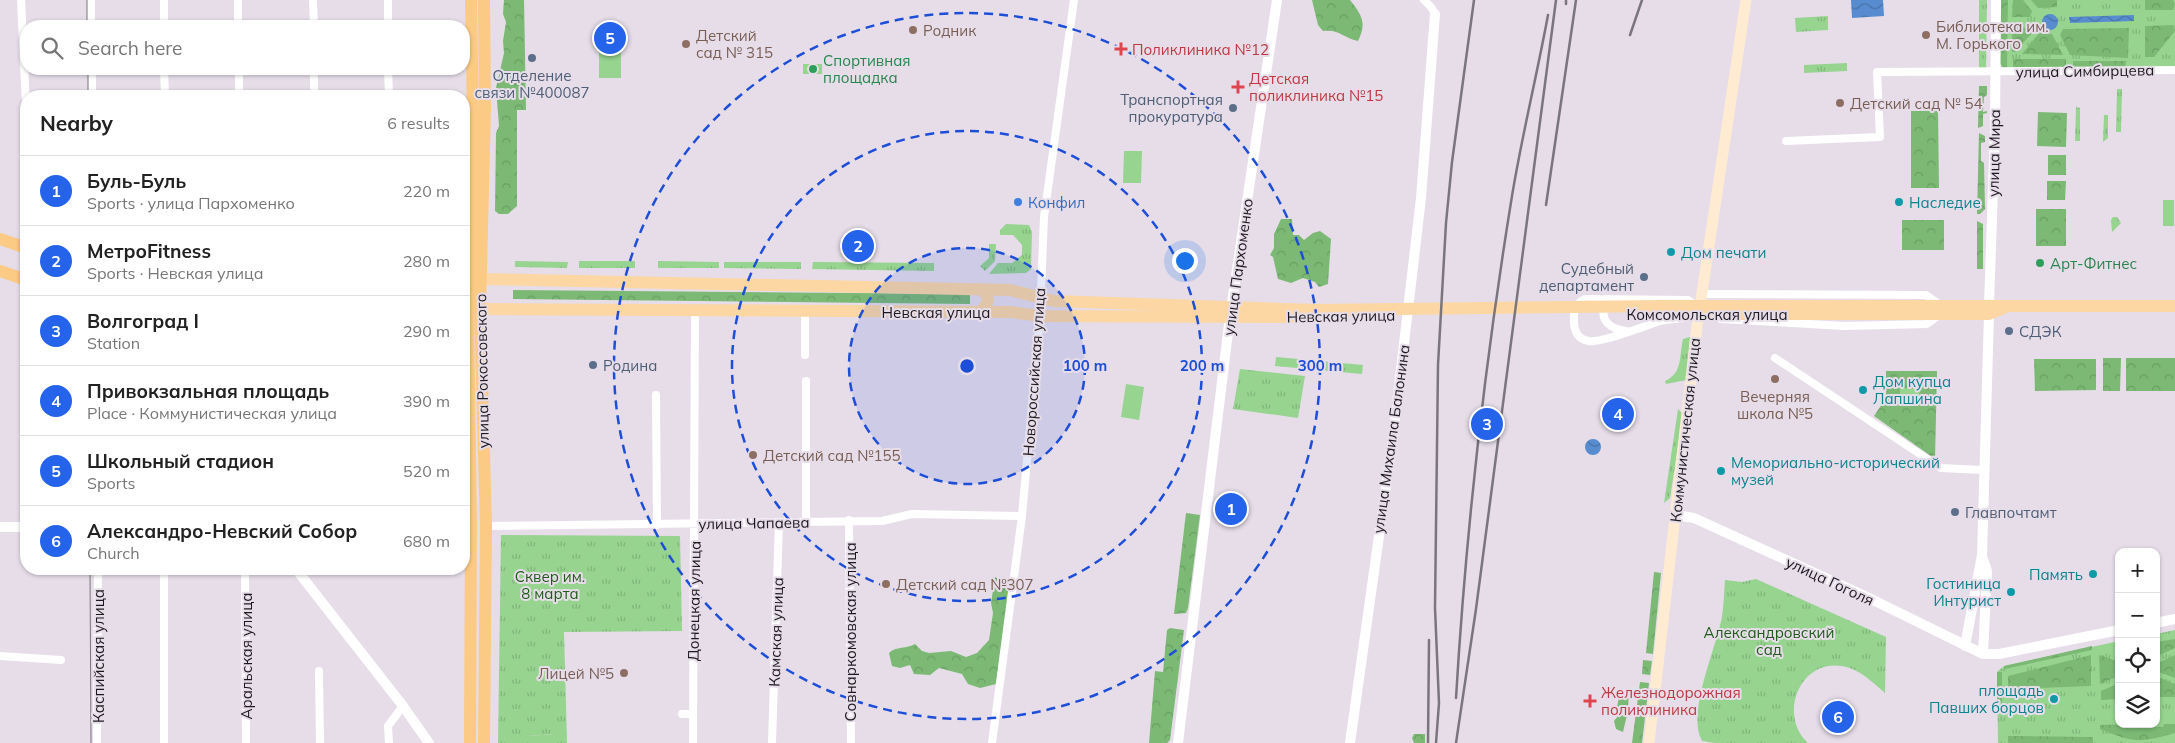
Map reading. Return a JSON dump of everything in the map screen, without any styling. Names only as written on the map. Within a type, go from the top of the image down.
[{"type":"highway","name":"улица Рокоссовского","points":[[470,40],[471,0]]},
{"type":"highway","name":"улица Рокоссовского","points":[[471,279],[485,107],[484,0]]},
{"type":"highway","name":"улица Рокоссовского","points":[[469,75],[469,90]]},
{"type":"highway","name":"улица Рокоссовского","points":[[470,226],[470,381]]},
{"type":"highway","points":[[0,239],[20,246]]},
{"type":"highway","points":[[0,271],[20,278]]},
{"type":"highway","name":"улица Рокоссовского","points":[[471,309],[486,526],[484,743]]},
{"type":"highway","name":"улица Рокоссовского","points":[[468,575],[470,743]]},
{"type":"main road","name":"Коммунистическая улица","points":[[1649,743],[1698,314],[1706,274],[1746,0]]},
{"type":"main road","name":"Невская улица","points":[[471,279],[1010,290],[1040,298],[1070,302],[1231,312]]},
{"type":"main road","points":[[978,289],[988,295],[989,299],[987,305],[980,312]]},
{"type":"main road","name":"Комсомольская улица","points":[[1404,312],[1989,310],[2009,306],[2175,306]]},
{"type":"main road","name":"Невская улица","points":[[471,309],[1010,312],[1040,316],[1231,312],[1404,312]]},
{"type":"street","points":[[21,0],[22,20]]},
{"type":"street","points":[[91,0],[91,20]]},
{"type":"street","points":[[164,0],[164,20]]},
{"type":"street","points":[[238,0],[238,20]]},
{"type":"street","points":[[313,0],[314,20]]},
{"type":"street","points":[[388,0],[388,20]]},
{"type":"street","name":"Новороссийская улица","points":[[992,743],[1022,516],[1040,316],[1044,218],[1074,0]]},
{"type":"street","name":"улица Пархоменко","points":[[1178,743],[1231,312],[1277,0]]},
{"type":"street","points":[[1424,0],[1432,7],[1435,14]]},
{"type":"street","points":[[1435,14],[1436,0]]},
{"type":"street","name":"улица Мира","points":[[1965,646],[1982,555],[1996,0]]},
{"type":"street","name":"улица Михаила Балонина","points":[[1350,743],[1394,429],[1421,198],[1435,14]]},
{"type":"street","name":"улица Симбирцева","points":[[1786,141],[1880,137],[1877,72],[1995,73],[2175,70]]},
{"type":"street","points":[[25,75],[25,90]]},
{"type":"street","points":[[92,75],[92,90]]},
{"type":"street","points":[[164,75],[165,90]]},
{"type":"street","points":[[239,75],[239,90]]},
{"type":"street","points":[[314,75],[314,90]]},
{"type":"street","points":[[388,75],[388,90]]},
{"type":"street","points":[[1701,292],[1926,295],[1940,310],[1927,324],[1844,326],[1777,324],[1698,314],[1663,321],[1591,342],[1576,334],[1574,318],[1580,301],[1688,300],[1701,292]]},
{"type":"street","points":[[1612,300],[1606,303],[1603,318],[1610,326],[1628,331]]},
{"type":"street","points":[[1688,300],[1696,305],[1698,314]]},
{"type":"street","name":"Донецкая улица","points":[[693,743],[692,601],[695,524],[695,310]]},
{"type":"street","points":[[805,312],[806,355]]},
{"type":"street","points":[[1775,358],[1941,468],[1983,470]]},
{"type":"street","points":[[806,381],[806,521]]},
{"type":"street","points":[[656,396],[657,525]]},
{"type":"street","name":"улица Чапаева","points":[[486,526],[882,521],[912,514],[1022,516]]},
{"type":"street","name":"улица Гоголя","points":[[1675,515],[1694,518],[1867,597],[1983,654]]},
{"type":"street","name":"Совнаркомовская улица","points":[[850,520],[851,743]]},
{"type":"street","name":"Камская улица","points":[[772,743],[779,522]]},
{"type":"street","points":[[0,528],[20,527]]},
{"type":"street","name":"улица Мира","points":[[1982,555],[1986,571],[1983,654]]},
{"type":"street","name":"Каспийская улица","points":[[97,743],[98,575]]},
{"type":"street","points":[[164,575],[164,743]]},
{"type":"street","name":"Аральская улица","points":[[246,575],[246,743]]},
{"type":"street","points":[[301,575],[403,706],[428,743]]},
{"type":"street","points":[[2160,622],[2175,619]]},
{"type":"street","points":[[1983,654],[1999,654],[2115,631]]},
{"type":"street","points":[[0,656],[61,660]]},
{"type":"street","points":[[319,671],[320,743]]},
{"type":"street","points":[[389,743],[388,726],[403,706]]},
{"type":"street","points":[[682,714],[693,714]]},
{"type":"green space","points":[[504,0],[524,0],[526,110],[517,110],[517,206],[508,214],[499,214],[495,211],[496,133],[499,126],[496,88],[504,53],[503,41],[506,22],[503,14]]},
{"type":"green space","points":[[1312,0],[1350,0],[1358,10],[1363,24],[1358,41],[1338,32],[1323,31],[1318,25]]},
{"type":"green space","points":[[1979,0],[1987,0],[1986,68],[1979,70]]},
{"type":"green space","points":[[2001,0],[2175,0],[2175,68],[2005,69],[2001,66]]},
{"type":"green space","points":[[2001,0],[2008,0],[2007,69],[2003,68],[2000,63]]},
{"type":"green space","points":[[2013,0],[2023,0],[2032,11],[2030,17],[2012,17]]},
{"type":"green space","points":[[2031,0],[2057,0],[2057,7],[2038,8]]},
{"type":"green space","points":[[2145,0],[2173,0],[2175,5],[2173,10],[2145,10]]},
{"type":"green space","points":[[1828,16],[1828,30],[1796,32],[1795,18]]},
{"type":"green space","points":[[599,24],[621,24],[621,78],[599,78]]},
{"type":"green space","points":[[2174,25],[2175,31],[2154,57],[2145,57],[2145,26]]},
{"type":"green space","points":[[2012,27],[2033,28],[2034,31],[2015,52],[2012,52]]},
{"type":"green space","points":[[2129,28],[2128,58],[2070,55],[2060,35],[2063,29]]},
{"type":"green space","points":[[2039,33],[2052,34],[2063,55],[2022,54]]},
{"type":"green space","points":[[2013,59],[2066,59],[2066,69],[2013,69]]},
{"type":"green space","points":[[2073,61],[2126,61],[2125,69],[2073,68]]},
{"type":"green space","points":[[1847,63],[1847,71],[1804,73],[1804,65]]},
{"type":"green space","name":"Спортивная площадка","points":[[803,64],[822,64],[822,74],[803,74]]},
{"type":"green space","points":[[1979,86],[1987,86],[1983,112],[1987,111],[1987,113],[1983,114],[1983,126],[1978,128]]},
{"type":"green space","points":[[2117,89],[2122,89],[2121,132],[2116,132]]},
{"type":"green space","points":[[2076,107],[2080,108],[2080,141],[2075,141]]},
{"type":"green space","points":[[1911,111],[1938,111],[1939,188],[1911,188]]},
{"type":"green space","points":[[2038,112],[2067,113],[2066,147],[2037,146]]},
{"type":"green space","points":[[2104,115],[2108,115],[2108,138],[2103,142]]},
{"type":"green space","points":[[1979,133],[1985,136],[1985,142],[1981,143],[1981,161],[1984,163],[1985,209],[1980,214],[1977,214]]},
{"type":"green space","points":[[1124,151],[1142,151],[1141,183],[1123,183]]},
{"type":"green space","points":[[2048,155],[2066,155],[2066,175],[2048,175]]},
{"type":"green space","points":[[2047,181],[2066,181],[2065,200],[2047,200]]},
{"type":"green space","points":[[2163,200],[2174,200],[2174,226],[2163,226]]},
{"type":"green space","points":[[2036,209],[2066,209],[2066,246],[2036,246]]},
{"type":"green space","points":[[2113,217],[2117,217],[2121,223],[2112,232],[2111,220]]},
{"type":"green space","points":[[1281,219],[1292,219],[1293,235],[1299,235],[1304,240],[1313,233],[1320,231],[1331,239],[1328,284],[1319,287],[1315,282],[1303,278],[1291,283],[1278,279],[1273,257],[1270,255],[1274,248],[1274,234]]},
{"type":"green space","points":[[1902,220],[1944,220],[1944,250],[1902,250]]},
{"type":"green space","points":[[1977,221],[1983,224],[1983,269],[1977,269]]},
{"type":"green space","points":[[1006,224],[1029,225],[1032,232],[1031,269],[1026,273],[989,274],[998,263],[1012,263],[1022,255],[1022,245],[1013,235],[1000,235],[1000,230]]},
{"type":"green space","points":[[989,244],[996,244],[995,261],[985,271],[980,266],[989,258]]},
{"type":"green space","points":[[515,261],[568,262],[567,268],[515,267]]},
{"type":"green space","points":[[579,261],[635,261],[635,268],[579,268]]},
{"type":"green space","points":[[658,261],[719,262],[719,268],[658,268]]},
{"type":"green space","points":[[724,262],[801,262],[801,269],[724,268]]},
{"type":"green space","points":[[813,262],[934,263],[934,271],[812,269]]},
{"type":"green space","points":[[513,290],[970,294],[970,304],[513,299]]},
{"type":"green space","points":[[1690,337],[1686,380],[1666,384],[1665,381],[1671,378],[1678,369],[1683,339]]},
{"type":"green space","points":[[1276,357],[1363,365],[1362,374],[1275,366]]},
{"type":"green space","points":[[2103,358],[2121,358],[2120,391],[2103,391]]},
{"type":"green space","points":[[2126,358],[2175,358],[2175,391],[2126,391]]},
{"type":"green space","points":[[2034,359],[2096,359],[2096,390],[2035,391]]},
{"type":"green space","points":[[1240,369],[1305,376],[1298,418],[1233,409]]},
{"type":"green space","points":[[1886,371],[1937,371],[1935,459],[1874,416],[1886,398]]},
{"type":"green space","points":[[1126,384],[1144,387],[1139,420],[1121,417]]},
{"type":"green space","points":[[1900,388],[1920,389],[1919,401],[1900,400]]},
{"type":"green space","points":[[1678,409],[1683,414],[1670,498],[1664,503]]},
{"type":"green space","points":[[1186,513],[1200,515],[1188,608],[1186,613],[1174,614]]},
{"type":"green space","name":"Сквер им. 8 марта","points":[[501,535],[680,536],[682,631],[564,632],[567,743],[555,743],[555,734],[528,736],[528,743],[498,743]]},
{"type":"green space","points":[[1654,572],[1661,573],[1653,654],[1646,653]]},
{"type":"green space","points":[[995,577],[1005,584],[1009,593],[999,677],[996,684],[980,688],[968,684],[962,674],[939,668],[930,675],[914,674],[910,665],[900,668],[892,666],[889,653],[895,649],[915,644],[922,651],[929,653],[951,651],[966,657],[977,653],[989,640],[993,613],[991,603]]},
{"type":"green space","name":"Александровский сад","points":[[1756,579],[1886,637],[1885,693],[1865,676],[1854,670],[1842,666],[1827,666],[1814,671],[1804,680],[1794,705],[1795,719],[1799,732],[1808,743],[1715,743],[1702,741],[1698,729],[1700,697],[1722,616],[1725,580],[1742,582]]},
{"type":"green space","points":[[1170,628],[1184,630],[1170,740],[1167,743],[1149,743],[1155,671],[1163,672],[1167,630]]},
{"type":"green space","name":"площадь Павших борцов","points":[[2175,630],[2175,743],[1998,743],[1997,672],[2004,666],[2115,642],[2115,728],[2160,728],[2160,633]]},
{"type":"green space","points":[[2175,639],[2175,648],[2160,655],[2160,641]]},
{"type":"green space","points":[[2092,646],[2092,650],[2005,669],[2004,666]]},
{"type":"green space","points":[[2091,655],[2091,686],[2008,689],[2008,676]]},
{"type":"green space","points":[[2099,655],[2115,661],[2115,678],[2100,684]]},
{"type":"green space","points":[[2175,655],[2175,678],[2160,672],[2160,662]]},
{"type":"green space","points":[[1643,660],[1652,661],[1650,675],[1642,674]]},
{"type":"green space","points":[[1997,672],[2002,672],[2002,703],[1997,703]]},
{"type":"green space","points":[[2160,678],[2175,684],[2175,697],[2160,697]]},
{"type":"green space","points":[[1640,682],[1649,683],[1642,743],[1632,743]]},
{"type":"green space","points":[[2115,685],[2115,699],[2101,700],[2101,691]]},
{"type":"green space","points":[[1629,689],[1628,707],[1617,707],[1619,697]]},
{"type":"green space","points":[[1627,715],[1623,732],[1616,729],[1614,721],[1618,716]]},
{"type":"green space","points":[[2164,724],[2175,724],[2175,733],[2153,739],[2137,740],[2121,737],[2100,729],[2100,725],[2115,725],[2115,728],[2160,728]]},
{"type":"green space","points":[[555,734],[555,743],[528,743],[528,736]]},
{"type":"green space","points":[[1414,734],[1425,734],[1425,743],[1414,743],[1412,738]]},
{"type":"green space","points":[[2008,736],[2093,737],[2093,743],[2008,743]]},
{"type":"water","points":[[1851,0],[1883,0],[1884,16],[1852,18]]},
{"type":"water","points":[[2047,14],[2053,14],[2058,19],[2056,28],[2047,30],[2042,25],[2042,19]]},
{"type":"water","points":[[2134,15],[2134,21],[2070,23],[2069,17]]},
{"type":"water","points":[[1593,439],[1601,447],[1593,455],[1585,447]]},
{"type":"tram line","points":[[87,0],[87,20]]},
{"type":"tram line","points":[[88,75],[88,90]]},
{"type":"tram line","points":[[90,575],[91,743]]},
{"type":"railway","points":[[1436,743],[1439,703],[1435,608],[1438,365],[1446,223],[1452,162],[1474,0]]},
{"type":"railway","points":[[1456,743],[1476,609],[1556,0]]},
{"type":"railway","points":[[1546,205],[1576,0]]},
{"type":"railway","points":[[1630,35],[1642,0]]},
{"type":"railway","points":[[1456,698],[1471,509],[1493,321],[1516,173],[1548,15]]},
{"type":"railway","points":[[1428,743],[1429,640]]},
{"type":"place","name":"Родник","points":[[913,30]]},
{"type":"place","name":"Библиотека им. М. Горького","points":[[1926,35]]},
{"type":"place","name":"Школьный стадион","points":[[610,38]]},
{"type":"place","name":"Детский сад № 315","points":[[686,44]]},
{"type":"place","name":"Поликлиника №12","points":[[1121,49]]},
{"type":"place","name":"Отделение связи №400087","points":[[532,58]]},
{"type":"place","name":"Спортивная площадка","points":[[813,69]]},
{"type":"place","name":"Детская поликлиника №15","points":[[1238,87]]},
{"type":"place","name":"Детский сад № 54","points":[[1840,103]]},
{"type":"place","name":"Транспортная прокуратура","points":[[1233,108]]},
{"type":"place","name":"Конфил","points":[[1018,202]]},
{"type":"place","name":"Наследие","points":[[1899,202]]},
{"type":"place","name":"МетроFitness","points":[[858,246]]},
{"type":"place","name":"Дом печати","points":[[1671,252]]},
{"type":"place","name":"Арт-Фитнес","points":[[2040,263]]},
{"type":"place","name":"Судебный департамент","points":[[1644,277]]},
{"type":"place","name":"СДЭК","points":[[2009,331]]},
{"type":"place","name":"Родина","points":[[593,365]]},
{"type":"place","name":"Вечерняя школа №5","points":[[1775,379]]},
{"type":"place","name":"Дом купца Лапшина","points":[[1863,390]]},
{"type":"place","name":"Привокзальная площадь","points":[[1618,414]]},
{"type":"place","name":"Волгоград I","points":[[1487,424]]},
{"type":"place","name":"Детский сад №155","points":[[753,455]]},
{"type":"place","name":"Мемориально-исторический музей","points":[[1721,471]]},
{"type":"place","name":"Буль-Буль","points":[[1231,509]]},
{"type":"place","name":"Главпочтамт","points":[[1955,512]]},
{"type":"place","name":"Память","points":[[2093,574]]},
{"type":"place","name":"Детский сад №307","points":[[886,584]]},
{"type":"place","name":"Гостиница Интурист","points":[[2011,592]]},
{"type":"place","name":"Лицей №5","points":[[624,673]]},
{"type":"place","name":"площадь Павших борцов","points":[[2054,699]]},
{"type":"place","name":"Железнодорожная поликлиника","points":[[1590,701]]},
{"type":"place","name":"Александро-Невский Собор","points":[[1838,717]]}]
